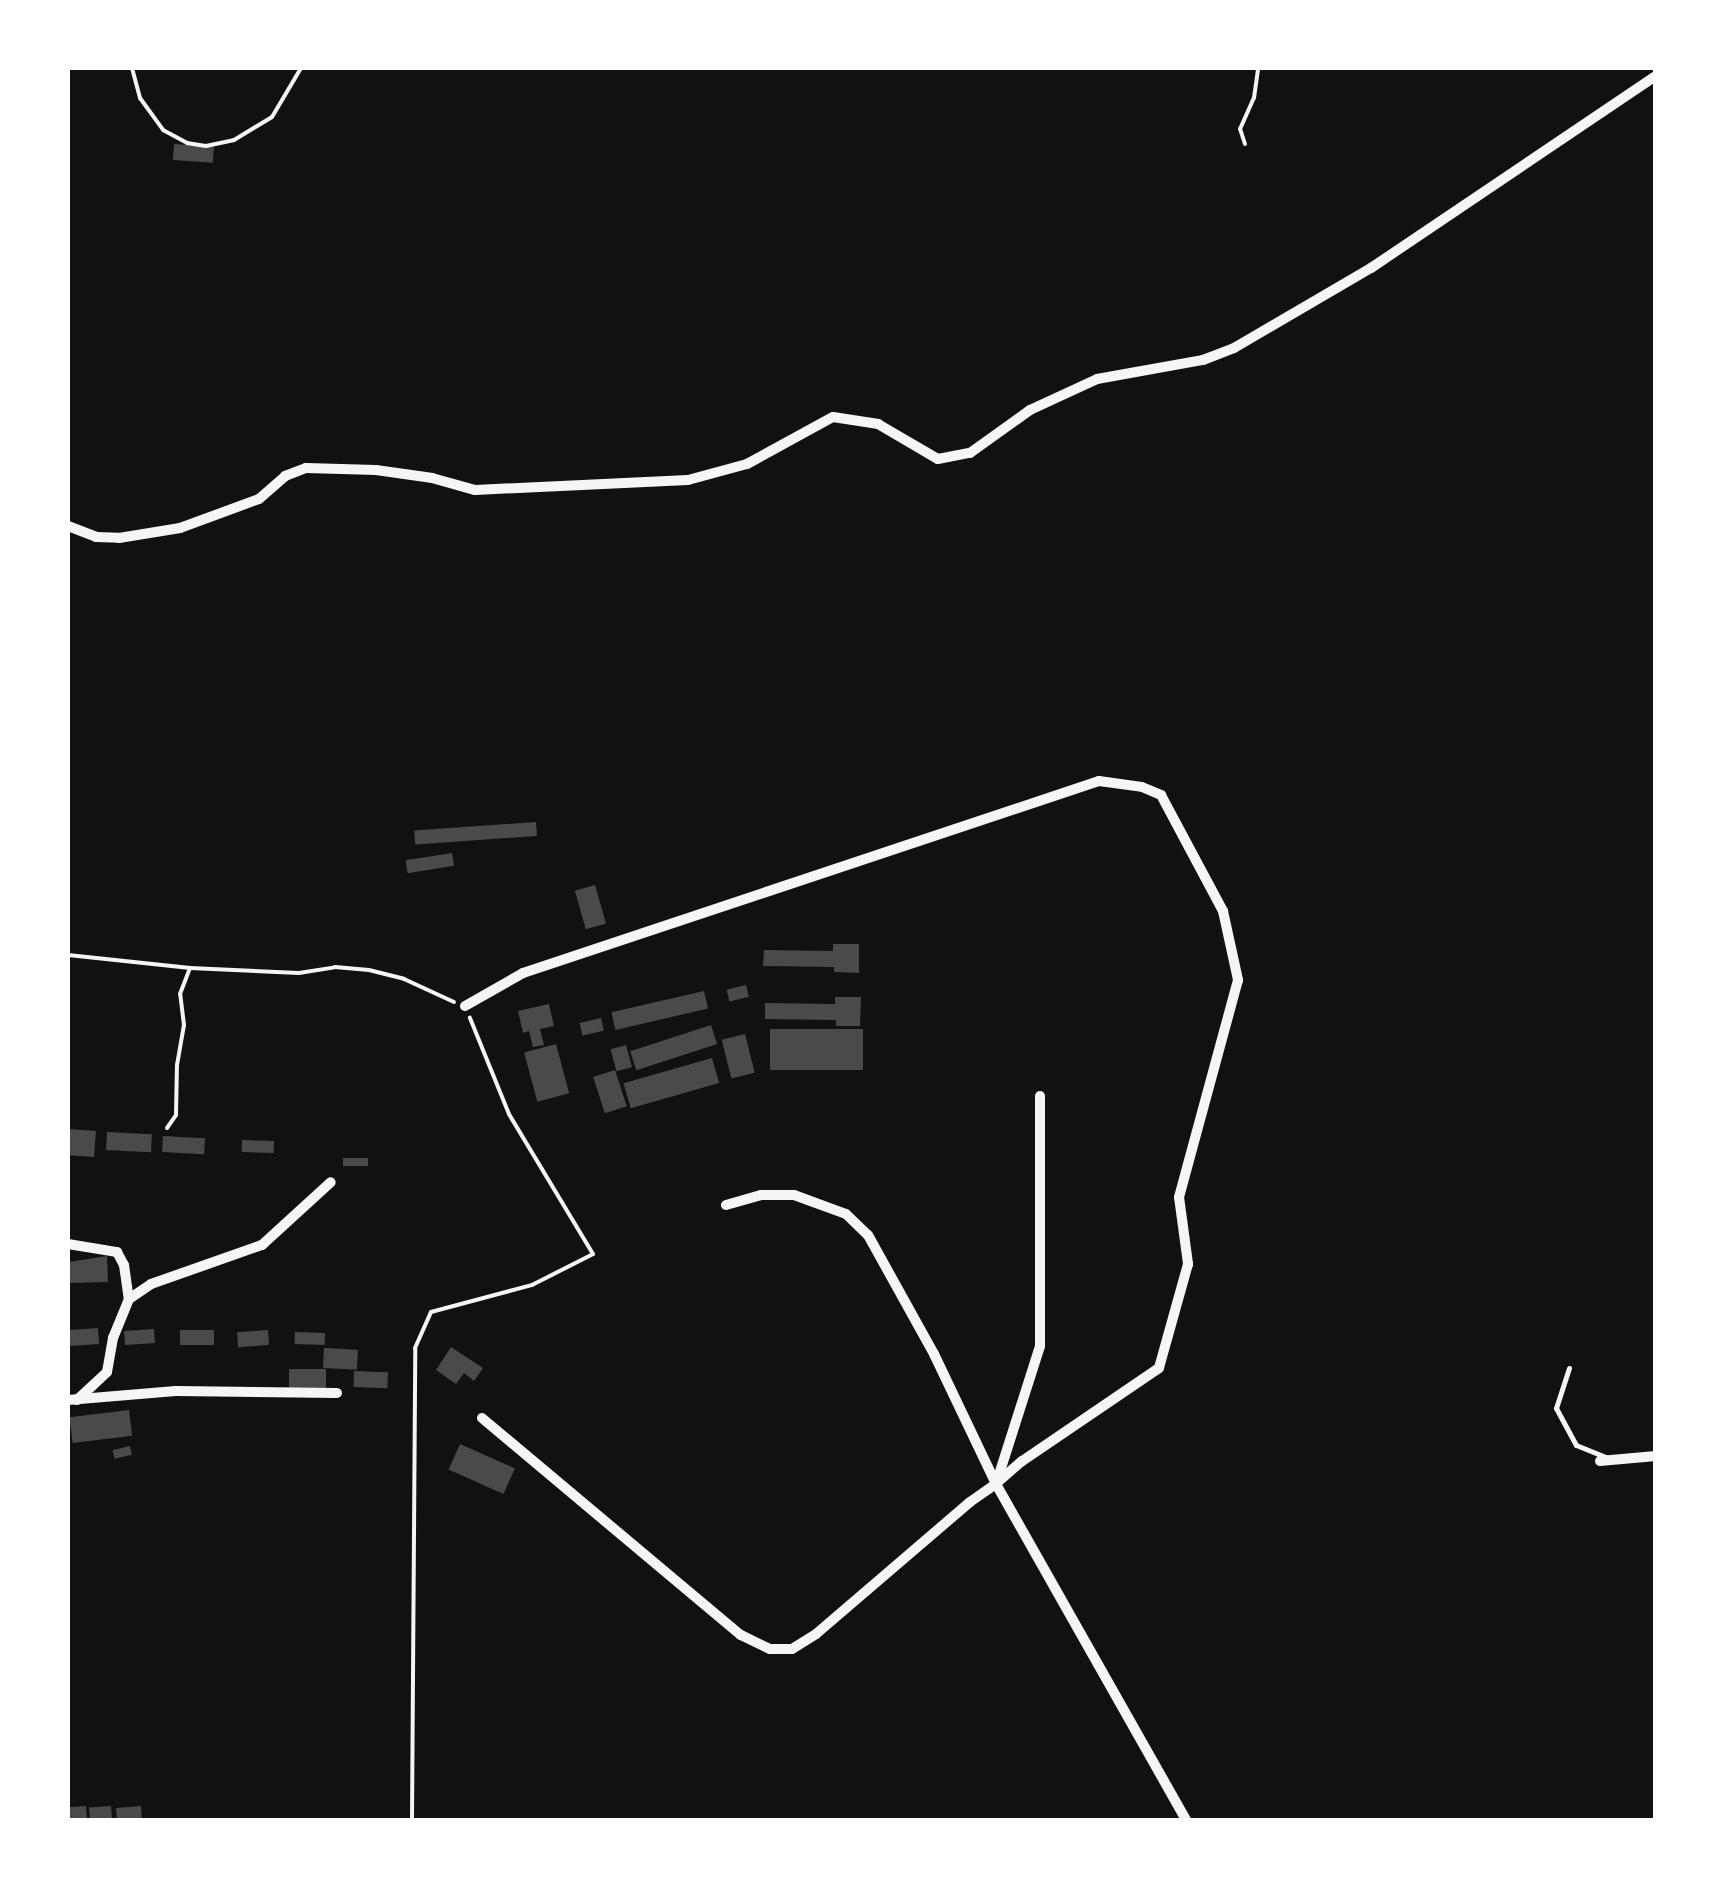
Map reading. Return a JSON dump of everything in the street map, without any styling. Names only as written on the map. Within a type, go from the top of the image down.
[{"type":"street","points":[[68,526],[96,537],[119,538],[180,528],[259,499],[286,476],[306,468],[376,470],[432,478],[476,490],[688,480],[747,464],[833,417],[878,424],[922,453],[938,458],[970,454],[1030,410],[1097,378],[1203,360],[1234,348],[1371,268],[1656,76]]},
{"type":"street","points":[[465,1006],[523,973],[1098,781],[1142,787],[1161,795],[1223,911],[1238,980],[1179,1197],[1188,1264],[1159,1368],[1022,1460],[816,1634],[792,1649],[770,1649],[741,1634],[482,1418]]},
{"type":"street","points":[[996,1484],[1040,1346],[1040,1096]]},
{"type":"street","points":[[72,1400],[107,1372],[113,1338],[130,1299],[151,1284],[262,1245],[331,1182]]},
{"type":"street","points":[[726,1205],[762,1195],[794,1196],[846,1214],[868,1235],[934,1354],[996,1484],[1186,1820]]},
{"type":"street","points":[[68,1244],[117,1252],[124,1265],[130,1299]]},
{"type":"street","points":[[72,1400],[176,1391],[337,1394]]},
{"type":"street","points":[[1600,1462],[1656,1456]]},
{"type":"lane","points":[[1569,1368],[1556,1408],[1576,1445],[1613,1460]]},
{"type":"path","points":[[132,68],[152,119],[176,138],[206,146],[234,140],[272,117],[302,68]]},
{"type":"path","points":[[1245,144],[1240,129],[1254,98],[1258,68]]},
{"type":"path","points":[[68,955],[190,968],[299,973],[336,966],[369,970],[404,979],[465,1006],[509,1114],[593,1254],[532,1284],[431,1312],[414,1348],[412,1820]]},
{"type":"path","points":[[167,1128],[176,1115],[184,1025],[180,994],[190,968]]},
{"type":"building","points":[[174,144],[214,147],[213,163],[173,160]]},
{"type":"building","points":[[536,822],[537,836],[415,844],[414,831]]},
{"type":"building","points":[[452,853],[454,866],[408,873],[406,860]]},
{"type":"building","points":[[595,885],[606,923],[586,929],[575,891]]},
{"type":"building","points":[[833,944],[859,944],[859,973],[834,972],[834,967],[763,966],[764,950],[833,951]]},
{"type":"building","points":[[746,985],[749,997],[729,1001],[727,990]]},
{"type":"building","points":[[704,991],[708,1009],[615,1030],[611,1012]]},
{"type":"building","points":[[835,997],[861,997],[860,1026],[836,1026],[836,1020],[765,1019],[765,1003],[835,1004]]},
{"type":"building","points":[[549,1004],[554,1026],[540,1029],[544,1045],[533,1047],[529,1031],[523,1033],[518,1011]]},
{"type":"building","points":[[601,1018],[604,1031],[582,1036],[580,1023]]},
{"type":"building","points":[[711,1025],[717,1044],[636,1070],[630,1051]]},
{"type":"building","points":[[770,1029],[863,1029],[863,1070],[770,1070]]},
{"type":"building","points":[[745,1034],[755,1073],[731,1079],[722,1040]]},
{"type":"building","points":[[556,1044],[569,1093],[537,1102],[524,1053]]},
{"type":"building","points":[[626,1045],[632,1067],[616,1071],[611,1049]]},
{"type":"building","points":[[712,1058],[719,1083],[631,1108],[624,1083]]},
{"type":"building","points":[[615,1070],[627,1106],[605,1113],[593,1077]]},
{"type":"building","points":[[68,1129],[96,1131],[94,1157],[68,1155]]},
{"type":"building","points":[[107,1132],[152,1134],[151,1152],[106,1150]]},
{"type":"building","points":[[163,1136],[205,1138],[204,1154],[162,1152]]},
{"type":"building","points":[[242,1140],[274,1141],[274,1153],[242,1152]]},
{"type":"building","points":[[343,1158],[368,1158],[368,1166],[343,1166]]},
{"type":"building","points":[[107,1256],[108,1282],[69,1283],[69,1262]]},
{"type":"building","points":[[98,1328],[99,1344],[69,1346],[68,1330]]},
{"type":"building","points":[[154,1329],[155,1343],[125,1345],[124,1331]]},
{"type":"building","points":[[180,1330],[214,1330],[214,1345],[180,1345]]},
{"type":"building","points":[[268,1330],[269,1345],[238,1347],[237,1332]]},
{"type":"building","points":[[295,1332],[325,1333],[325,1345],[295,1344]]},
{"type":"building","points":[[451,1347],[483,1368],[474,1381],[464,1373],[456,1384],[436,1370]]},
{"type":"building","points":[[324,1348],[358,1350],[357,1370],[323,1368]]},
{"type":"building","points":[[289,1369],[326,1369],[326,1389],[289,1389]]},
{"type":"building","points":[[354,1371],[388,1372],[387,1388],[353,1387]]},
{"type":"building","points":[[129,1410],[132,1436],[73,1443],[69,1417]]},
{"type":"building","points":[[460,1444],[515,1468],[503,1494],[449,1470]]},
{"type":"building","points":[[130,1446],[132,1455],[114,1459],[112,1450]]},
{"type":"building","points":[[86,1806],[87,1820],[69,1820],[68,1807]]},
{"type":"building","points":[[111,1806],[112,1820],[90,1820],[89,1808]]},
{"type":"building","points":[[141,1806],[142,1820],[117,1820],[116,1808]]}]
